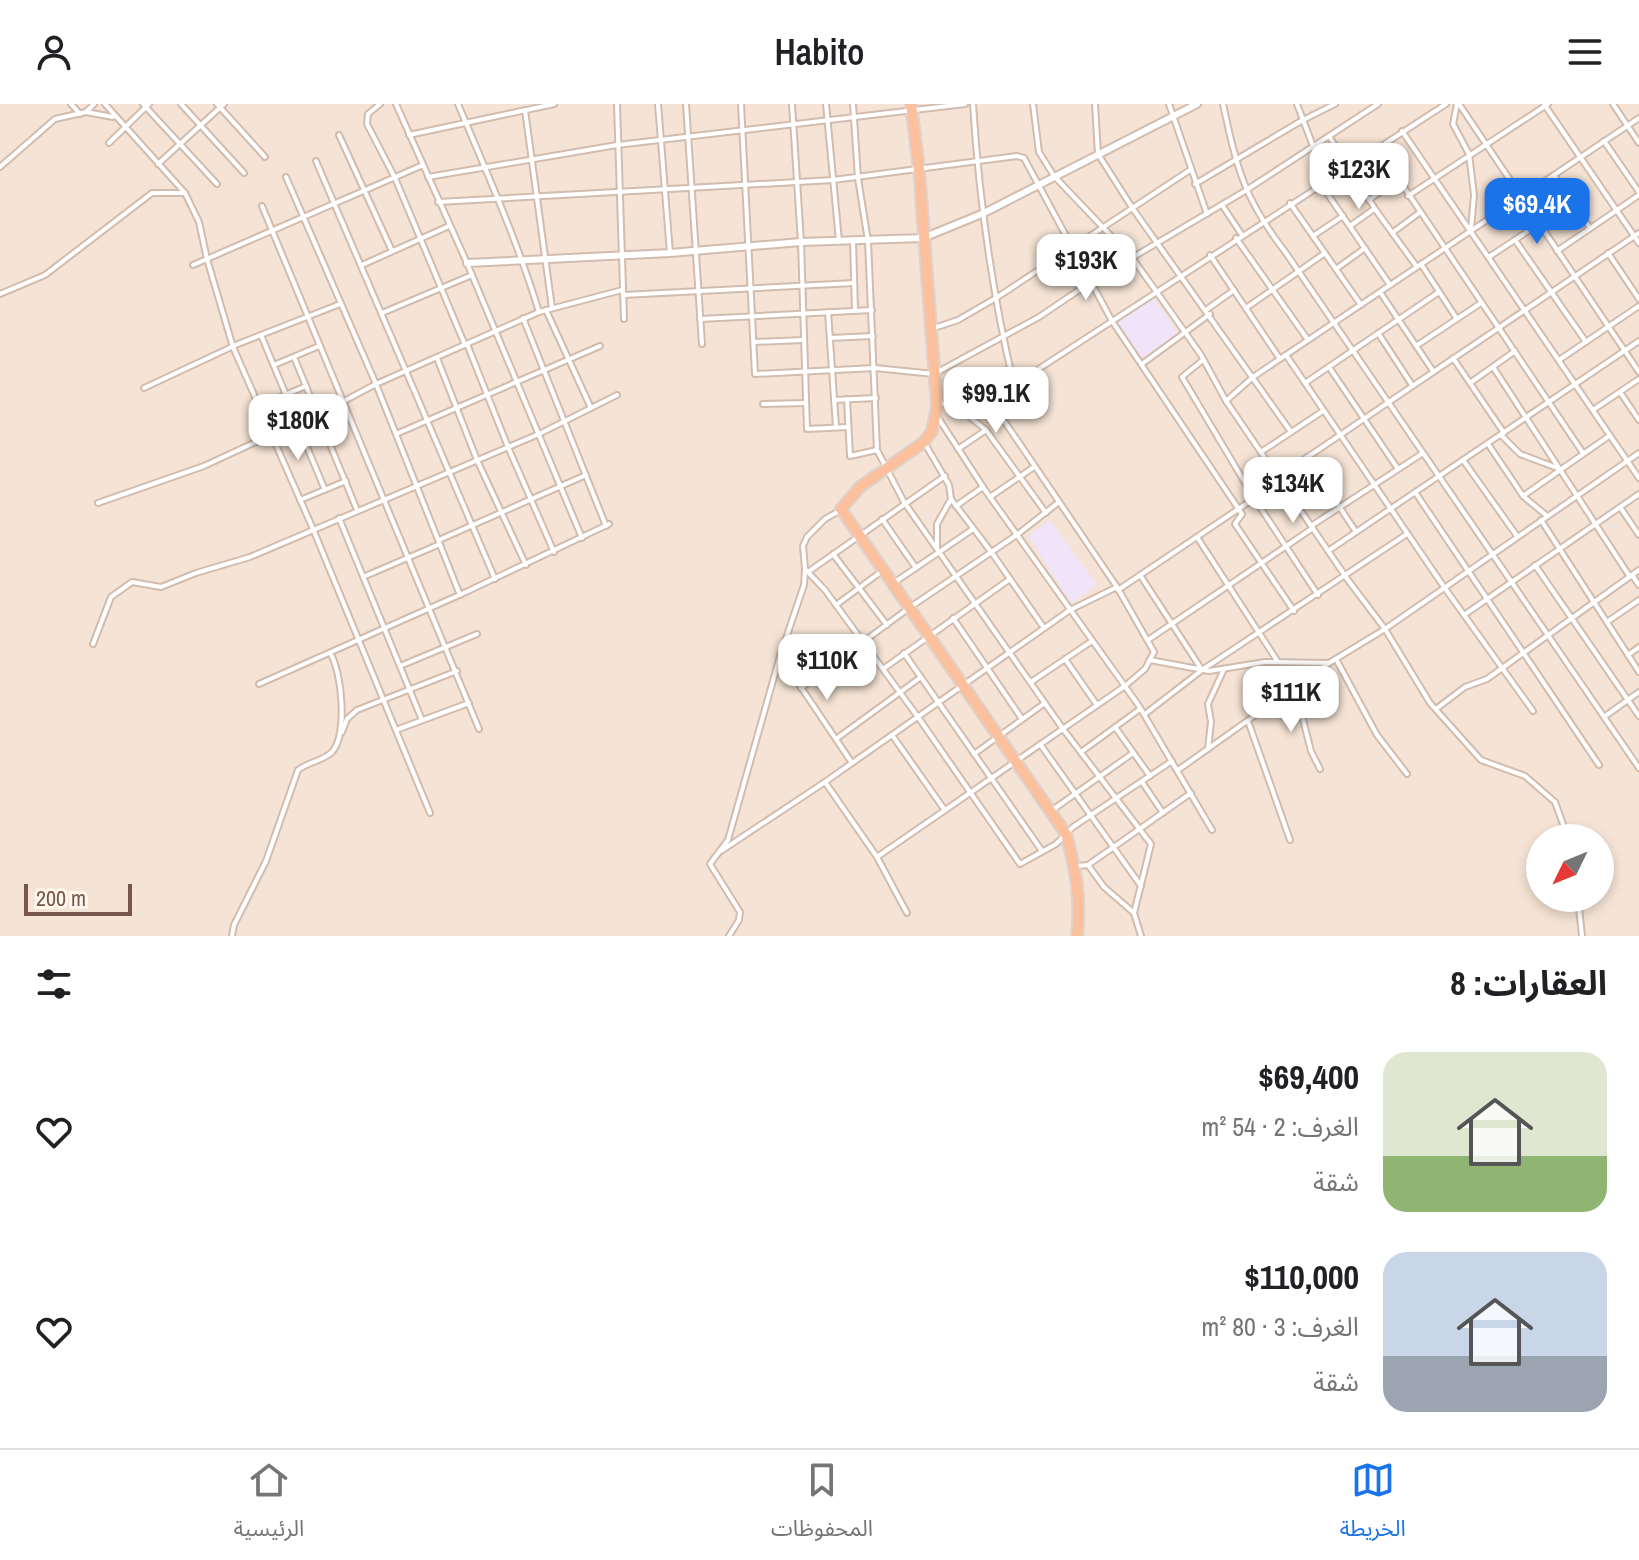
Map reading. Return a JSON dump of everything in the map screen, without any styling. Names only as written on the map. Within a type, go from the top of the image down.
[{"type":"highway","points":[[911,107],[919,169],[936,415],[932,431],[924,442],[886,466],[860,487],[841,509],[1066,834],[1076,866],[1079,891],[1077,936]]},
{"type":"street","points":[[71,104],[83,113]]},
{"type":"street","points":[[83,113],[94,104]]},
{"type":"street","points":[[105,104],[185,193],[199,222],[233,347],[360,640],[430,813]]},
{"type":"street","points":[[181,104],[244,173]]},
{"type":"street","points":[[380,104],[368,114],[367,124],[395,178],[554,552]]},
{"type":"street","points":[[396,104],[467,263],[582,538]]},
{"type":"street","points":[[458,104],[500,199],[539,312]]},
{"type":"street","points":[[409,135],[554,104]]},
{"type":"street","points":[[617,104],[624,319]]},
{"type":"street","points":[[658,104],[670,253]]},
{"type":"street","points":[[686,104],[702,344]]},
{"type":"street","points":[[741,104],[755,374],[875,368],[934,374],[1003,339],[1091,282],[1245,191],[1378,104]]},
{"type":"street","points":[[792,104],[801,242],[807,429],[848,427]]},
{"type":"street","points":[[826,104],[839,241]]},
{"type":"street","points":[[853,104],[858,178],[868,241],[877,450],[905,503],[1063,729],[1151,844],[1134,913],[1141,936]]},
{"type":"street","points":[[428,177],[617,145],[827,121],[911,107],[965,104]]},
{"type":"street","points":[[973,104],[977,163],[996,298],[1014,385]]},
{"type":"street","points":[[1033,104],[1039,152],[1054,176],[1133,259],[1156,291],[1186,333],[1226,401],[1385,629],[1436,709],[1481,760],[1525,776],[1555,802],[1563,824]]},
{"type":"street","points":[[1095,104],[1098,154],[1133,209],[1291,432]]},
{"type":"street","points":[[1169,104],[1207,214]]},
{"type":"street","points":[[467,263],[670,253],[801,242],[923,238],[984,213],[1197,104]]},
{"type":"street","points":[[1223,104],[1245,191],[1262,222],[1639,768]]},
{"type":"street","points":[[1297,104],[1313,146]]},
{"type":"street","points":[[1195,184],[1335,104]]},
{"type":"street","points":[[877,857],[1125,686],[1145,669],[1154,652],[1117,588],[994,406],[1014,385],[1320,183],[1446,104]]},
{"type":"street","points":[[1458,104],[1639,372]]},
{"type":"street","points":[[1458,104],[1453,124],[1470,158],[1474,195],[1471,230]]},
{"type":"street","points":[[1613,104],[1639,143]]},
{"type":"street","points":[[109,143],[146,105],[217,184]]},
{"type":"street","points":[[158,164],[220,105],[265,157]]},
{"type":"street","points":[[1408,196],[1487,147],[1546,105],[1617,210],[1637,234],[1639,243]]},
{"type":"street","points":[[525,110],[546,258],[549,309],[591,408]]},
{"type":"street","points":[[0,167],[55,119],[83,113],[115,118]]},
{"type":"street","points":[[1226,401],[1253,377],[1639,118]]},
{"type":"street","points":[[1402,131],[1639,478]]},
{"type":"street","points":[[339,135],[392,251]]},
{"type":"street","points":[[1329,136],[1375,209],[1457,319]]},
{"type":"street","points":[[1557,251],[1639,193],[1604,141]]},
{"type":"street","points":[[1377,147],[1583,453]]},
{"type":"street","points":[[438,202],[833,180],[1017,156],[1024,158],[1112,321],[1239,508],[1242,514],[1235,524],[1294,611]]},
{"type":"street","points":[[316,161],[495,579]]},
{"type":"street","points":[[193,265],[423,165]]},
{"type":"street","points":[[930,329],[958,320],[996,298],[1190,170]]},
{"type":"street","points":[[1554,175],[1590,228]]},
{"type":"street","points":[[286,177],[376,384],[460,595]]},
{"type":"street","points":[[1369,200],[1397,180]]},
{"type":"street","points":[[1320,183],[1390,285]]},
{"type":"street","points":[[0,294],[45,275],[152,193],[185,193]]},
{"type":"street","points":[[1489,257],[1572,202]]},
{"type":"street","points":[[1290,203],[1361,305]]},
{"type":"street","points":[[1222,205],[1242,235]]},
{"type":"street","points":[[262,206],[479,729]]},
{"type":"street","points":[[1350,226],[1375,209]]},
{"type":"street","points":[[1392,233],[1419,213]]},
{"type":"street","points":[[1313,236],[1343,216]]},
{"type":"street","points":[[362,265],[449,226]]},
{"type":"street","points":[[729,936],[740,915],[710,866],[721,851],[1070,610],[1140,575],[1197,537],[1387,401],[1637,234]]},
{"type":"street","points":[[1236,238],[1308,340]]},
{"type":"street","points":[[1515,240],[1586,342]]},
{"type":"street","points":[[853,241],[855,311]]},
{"type":"street","points":[[1336,269],[1365,248]]},
{"type":"street","points":[[1246,308],[1325,253]]},
{"type":"street","points":[[1608,253],[1639,299]]},
{"type":"street","points":[[1210,255],[1280,359]]},
{"type":"street","points":[[382,313],[472,275]]},
{"type":"street","points":[[98,503],[204,466],[406,370],[549,309],[622,293],[854,283]]},
{"type":"street","points":[[1142,364],[1186,333],[1234,290]]},
{"type":"street","points":[[1380,292],[1433,371]]},
{"type":"street","points":[[1305,383],[1439,292]]},
{"type":"street","points":[[1416,346],[1482,303]]},
{"type":"street","points":[[144,388],[261,335],[340,304]]},
{"type":"street","points":[[1559,360],[1639,306]]},
{"type":"street","points":[[700,319],[872,310]]},
{"type":"street","points":[[828,312],[836,427]]},
{"type":"street","points":[[259,684],[526,565],[608,525],[523,318]]},
{"type":"street","points":[[1378,333],[1412,385]]},
{"type":"street","points":[[261,335],[286,395]]},
{"type":"street","points":[[830,338],[873,336]]},
{"type":"street","points":[[754,342],[803,340]]},
{"type":"street","points":[[1328,551],[1639,341]]},
{"type":"street","points":[[274,365],[319,346]]},
{"type":"street","points":[[396,434],[427,418],[600,346]]},
{"type":"street","points":[[1470,383],[1515,351]]},
{"type":"street","points":[[1286,355],[1407,534],[1533,711]]},
{"type":"street","points":[[294,357],[357,510]]},
{"type":"street","points":[[437,358],[477,460],[526,565]]},
{"type":"street","points":[[1453,358],[1503,434],[1520,454],[1561,469]]},
{"type":"street","points":[[1203,360],[1182,377],[1254,498],[1318,595]]},
{"type":"street","points":[[1329,367],[1398,469]]},
{"type":"street","points":[[1493,367],[1639,585]]},
{"type":"street","points":[[1593,410],[1639,379]]},
{"type":"street","points":[[259,406],[306,386]]},
{"type":"street","points":[[1620,392],[1639,420]]},
{"type":"street","points":[[93,644],[111,597],[132,582],[161,587],[250,557],[539,434],[617,395]]},
{"type":"street","points":[[834,400],[876,398]]},
{"type":"street","points":[[847,399],[850,456],[877,450]]},
{"type":"street","points":[[936,402],[961,410],[986,430],[1046,513]]},
{"type":"street","points":[[763,404],[806,403]]},
{"type":"street","points":[[1261,452],[1323,411]]},
{"type":"street","points":[[936,415],[983,487],[1145,714],[1212,830]]},
{"type":"street","points":[[297,423],[325,490]]},
{"type":"street","points":[[958,449],[986,430]]},
{"type":"street","points":[[1523,496],[1610,436]]},
{"type":"street","points":[[924,442],[945,476],[951,499],[1044,628]]},
{"type":"street","points":[[1488,444],[1523,496],[1547,516]]},
{"type":"street","points":[[1148,640],[1423,452]]},
{"type":"street","points":[[1178,770],[1329,663],[1385,629],[1639,453]]},
{"type":"street","points":[[1307,457],[1356,532]]},
{"type":"street","points":[[1463,460],[1517,536]]},
{"type":"street","points":[[990,497],[1034,467]]},
{"type":"street","points":[[363,577],[586,475]]},
{"type":"street","points":[[807,570],[945,476]]},
{"type":"street","points":[[300,500],[346,481]]},
{"type":"street","points":[[956,506],[983,487]]},
{"type":"street","points":[[1415,492],[1599,765]]},
{"type":"street","points":[[1464,615],[1639,494]]},
{"type":"street","points":[[938,550],[937,524],[951,499]]},
{"type":"street","points":[[801,688],[1059,502]]},
{"type":"street","points":[[1620,507],[1639,535]]},
{"type":"street","points":[[721,851],[728,840],[780,656],[804,585],[807,570],[803,546],[807,537],[825,519],[841,509]]},
{"type":"street","points":[[339,518],[422,720]]},
{"type":"street","points":[[882,519],[916,568]]},
{"type":"street","points":[[1541,520],[1639,672]]},
{"type":"street","points":[[893,584],[974,528]]},
{"type":"street","points":[[1145,714],[1202,670],[1407,534]]},
{"type":"street","points":[[1197,537],[1279,663]]},
{"type":"street","points":[[833,554],[887,625]]},
{"type":"street","points":[[1535,565],[1639,716]]},
{"type":"street","points":[[807,570],[918,717],[1020,864],[1043,852],[1172,761]]},
{"type":"street","points":[[1436,709],[1465,687],[1487,679],[1639,570]]},
{"type":"street","points":[[836,605],[884,571]]},
{"type":"street","points":[[1140,575],[1202,670]]},
{"type":"street","points":[[883,669],[1010,579]]},
{"type":"street","points":[[1607,622],[1639,600]]},
{"type":"street","points":[[953,618],[1022,719]]},
{"type":"street","points":[[400,666],[477,634]]},
{"type":"street","points":[[1031,682],[1092,641]]},
{"type":"street","points":[[1628,655],[1639,647]]},
{"type":"street","points":[[330,653],[340,675],[341,734]]},
{"type":"street","points":[[904,653],[1043,852]]},
{"type":"street","points":[[780,656],[852,763]]},
{"type":"street","points":[[1065,659],[1097,705]]},
{"type":"street","points":[[1336,659],[1377,735],[1407,774]]},
{"type":"street","points":[[1150,660],[1202,670],[1279,663],[1329,663]]},
{"type":"street","points":[[1208,749],[1211,722],[1208,704],[1224,669]]},
{"type":"street","points":[[232,936],[234,925],[266,861],[298,770],[332,751],[353,713],[457,671]]},
{"type":"street","points":[[836,739],[921,677]]},
{"type":"street","points":[[1295,688],[1311,751],[1320,769]]},
{"type":"street","points":[[1604,717],[1639,692]]},
{"type":"street","points":[[396,730],[469,703]]},
{"type":"street","points":[[974,754],[1045,703]]},
{"type":"street","points":[[1081,752],[1141,708]]},
{"type":"street","points":[[1248,721],[1290,840]]},
{"type":"street","points":[[1115,727],[1150,776]]},
{"type":"street","points":[[892,735],[944,809]]},
{"type":"street","points":[[1040,744],[1141,886]]},
{"type":"street","points":[[1051,811],[1133,753]]},
{"type":"street","points":[[825,782],[877,857],[907,913]]},
{"type":"street","points":[[1142,782],[1163,813]]},
{"type":"street","points":[[1076,866],[1088,865],[1191,793]]},
{"type":"street","points":[[1088,865],[1104,887],[1134,913]]},
{"type":"street","points":[[1579,912],[1582,936]]},
{"type":"shaded area","points":[[0,104],[1639,104],[1639,936],[0,936]]},
{"type":"shaded area","points":[[1153,297],[1178,333],[1142,358],[1117,321]]},
{"type":"shaded area","points":[[1050,520],[1097,585],[1071,603],[1028,536]]}]
